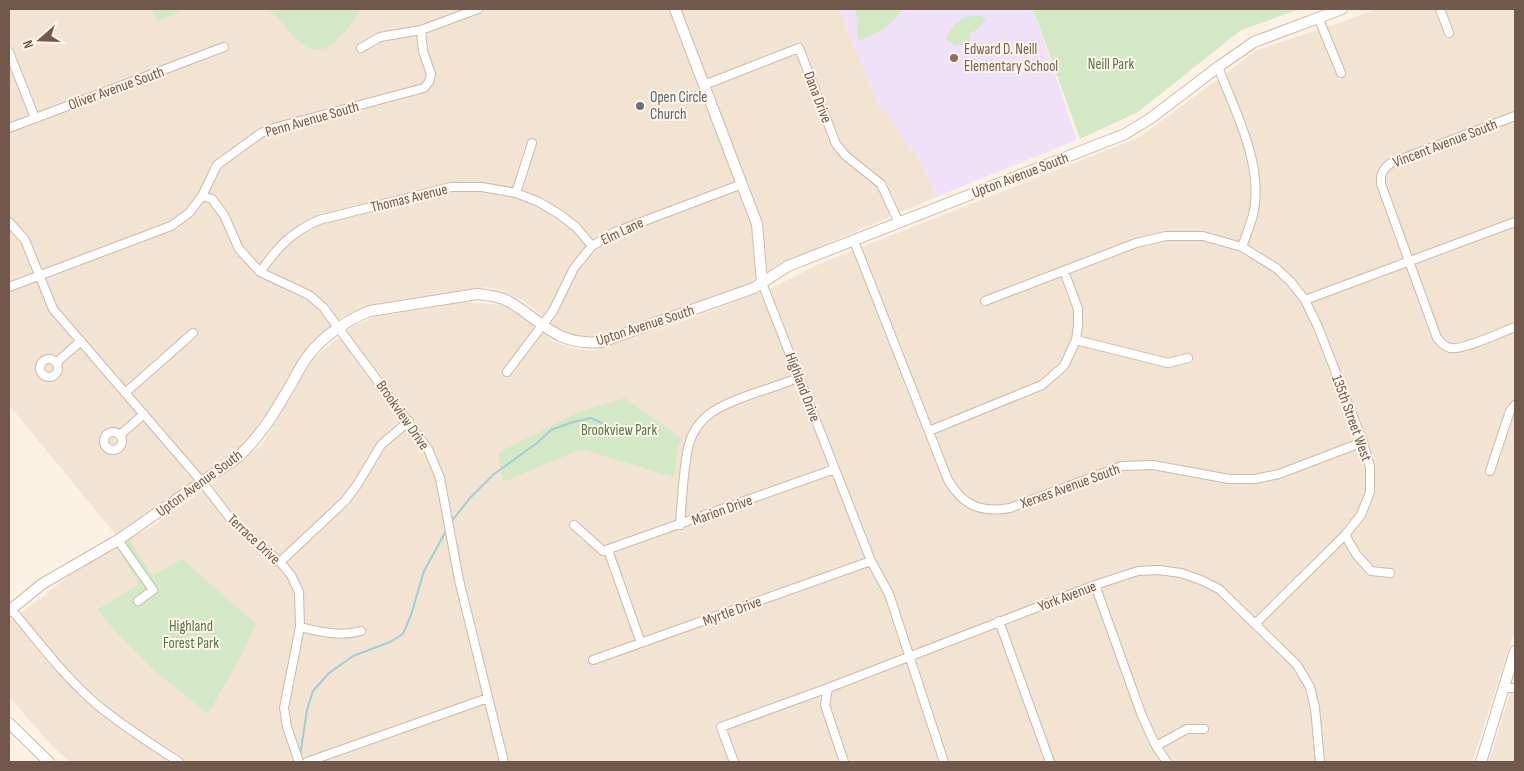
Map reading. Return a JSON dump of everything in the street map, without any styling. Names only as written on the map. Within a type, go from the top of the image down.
[{"type":"street","points":[[361,48],[380,37],[422,30],[478,9]]},
{"type":"street","name":"Highland Drive","points":[[675,9],[757,224],[762,283],[871,561],[889,594],[944,762]]},
{"type":"street","name":"Upton Avenue South","points":[[10,610],[42,584],[118,540],[238,457],[254,442],[268,424],[308,356],[319,344],[354,317],[370,311],[477,294],[507,301],[559,337],[585,344],[601,342],[754,288],[788,266],[1125,134],[1151,118],[1218,66],[1254,42],[1342,9]]},
{"type":"street","points":[[1440,9],[1449,33]]},
{"type":"street","points":[[1318,18],[1341,73]]},
{"type":"street","name":"Penn Avenue South","points":[[9,287],[171,226],[189,214],[202,196],[217,166],[261,133],[277,127],[424,88],[429,82],[431,74],[423,51],[422,30]]},
{"type":"street","name":"Oliver Avenue South","points":[[9,128],[224,47]]},
{"type":"street","name":"Dana Drive","points":[[704,85],[799,48],[836,144],[846,156],[881,184],[898,223]]},
{"type":"street","points":[[9,52],[35,118]]},
{"type":"street","points":[[1218,66],[1249,148],[1255,173],[1254,210],[1242,247]]},
{"type":"street","name":"Vincent Avenue South","points":[[1409,261],[1380,184],[1380,175],[1385,167],[1391,163],[1515,116]]},
{"type":"street","points":[[516,193],[532,143]]},
{"type":"street","name":"Elm Lane","points":[[507,372],[553,312],[574,268],[592,246],[615,232],[742,184]]},
{"type":"street","name":"Thomas Avenue","points":[[260,272],[287,238],[319,220],[451,187],[482,186],[516,193],[539,202],[576,227],[592,246]]},
{"type":"street","name":"Brookview Drive","points":[[202,196],[212,199],[224,215],[239,249],[260,272],[309,295],[323,307],[428,449],[440,478],[460,580],[504,762]]},
{"type":"street","name":"Terrace Drive","points":[[9,222],[24,240],[53,309],[202,482],[233,522],[280,562],[291,575],[298,592],[300,627],[284,708],[287,727],[299,762]]},
{"type":"street","points":[[1305,300],[1515,222]]},
{"type":"street","name":"135th Street West","points":[[986,301],[1136,242],[1166,236],[1203,236],[1242,247],[1276,268],[1291,282],[1305,300],[1318,327],[1363,442],[1370,467],[1370,492],[1361,516],[1345,535],[1256,624]]},
{"type":"street","points":[[854,240],[929,431],[1042,385],[1064,366],[1076,340],[1078,326],[1078,309],[1064,271]]},
{"type":"street","points":[[1409,261],[1437,338],[1443,345],[1450,348],[1461,348],[1515,328]]},
{"type":"street","points":[[125,392],[193,333]]},
{"type":"street","points":[[1076,340],[1168,362],[1188,358]]},
{"type":"street","points":[[57,362],[81,341]]},
{"type":"street","points":[[680,525],[688,449],[693,434],[701,422],[711,412],[723,405],[799,378]]},
{"type":"street","points":[[1490,471],[1510,411],[1515,405]]},
{"type":"street","points":[[120,435],[144,414]]},
{"type":"street","points":[[280,562],[345,501],[381,445],[409,421]]},
{"type":"street","name":"Xerxes Avenue South","points":[[929,431],[948,480],[955,492],[972,506],[994,511],[1010,508],[1122,466],[1153,465],[1229,479],[1255,480],[1279,474],[1363,442]]},
{"type":"street","name":"Marion Drive","points":[[608,550],[835,469]]},
{"type":"street","points":[[574,525],[603,552],[608,550],[641,643]]},
{"type":"street","points":[[1345,535],[1356,554],[1371,571],[1390,573]]},
{"type":"street","points":[[118,540],[153,590],[138,601]]},
{"type":"street","name":"Myrtle Drive","points":[[593,660],[871,561]]},
{"type":"street","name":"York Avenue","points":[[734,762],[721,727],[910,657],[1095,585],[1138,571],[1158,570],[1181,573],[1219,590],[1297,664],[1310,687],[1316,708],[1320,762]]},
{"type":"street","points":[[1095,585],[1142,716],[1156,746],[1167,762]]},
{"type":"street","points":[[10,610],[59,667],[94,702],[128,729],[179,762]]},
{"type":"street","points":[[999,621],[1050,762]]},
{"type":"street","points":[[300,627],[330,634],[349,634],[362,631]]},
{"type":"street","points":[[1481,762],[1515,651]]},
{"type":"street","points":[[828,688],[825,705],[844,762]]},
{"type":"street","points":[[1503,688],[1515,688]]},
{"type":"street","points":[[307,762],[488,698]]},
{"type":"street","points":[[9,723],[49,762]]},
{"type":"street","points":[[1156,746],[1187,729],[1204,729]]},
{"type":"shaded area","points":[[9,9],[839,9],[879,108],[887,111],[906,143],[923,164],[936,197],[775,266],[745,291],[594,338],[573,335],[557,327],[525,302],[502,291],[487,287],[372,305],[341,317],[312,344],[252,435],[229,457],[115,534],[9,405]]},
{"type":"shaded area","name":"Edward D. Neill Elementary School","points":[[839,9],[1033,9],[1077,140],[936,197],[923,164],[906,143],[887,112],[879,108]]},
{"type":"shaded area","points":[[1377,9],[1515,9],[1515,630],[1472,762],[71,762],[54,748],[9,697],[9,622],[69,576],[116,547],[139,584],[97,610],[157,673],[208,714],[153,576],[129,539],[153,526],[215,482],[262,445],[313,359],[351,328],[374,317],[462,302],[502,305],[523,317],[551,340],[572,348],[591,351],[675,324],[772,288],[819,264],[1140,137],[1257,50]]},
{"type":"shaded area","points":[[1515,677],[1515,762],[1489,762]]},
{"type":"green space","points":[[151,9],[181,9],[179,12],[158,21]]},
{"type":"green space","points":[[267,9],[362,9],[342,35],[326,48],[317,50],[307,47],[297,40]]},
{"type":"green space","points":[[856,9],[902,9],[889,25],[858,41]]},
{"type":"green space","name":"Neill Park","points":[[1033,9],[1300,9],[1241,30],[1138,112],[1080,139]]},
{"type":"green space","points":[[966,16],[982,16],[986,19],[978,29],[969,34],[971,43],[955,46],[945,38],[954,25]]},
{"type":"green space","name":"Brookview Park","points":[[625,398],[682,439],[678,447],[674,477],[581,449],[503,482],[498,453],[577,413]]},
{"type":"green space","name":"Highland Forest Park","points":[[129,539],[153,576],[182,559],[256,624],[241,656],[208,714],[157,673],[97,610],[139,584],[116,547]]},
{"type":"waterway","points":[[451,522],[470,498],[494,474],[537,443],[551,430],[591,418],[613,428]]},
{"type":"waterway","points":[[300,756],[307,710],[313,691],[329,673],[353,656],[390,642],[403,634],[411,615],[424,571],[446,531]]},
{"type":"place","name":"Edward D. Neill Elementary School","points":[[954,58]]},
{"type":"place","name":"Open Circle Church","points":[[640,106]]}]
